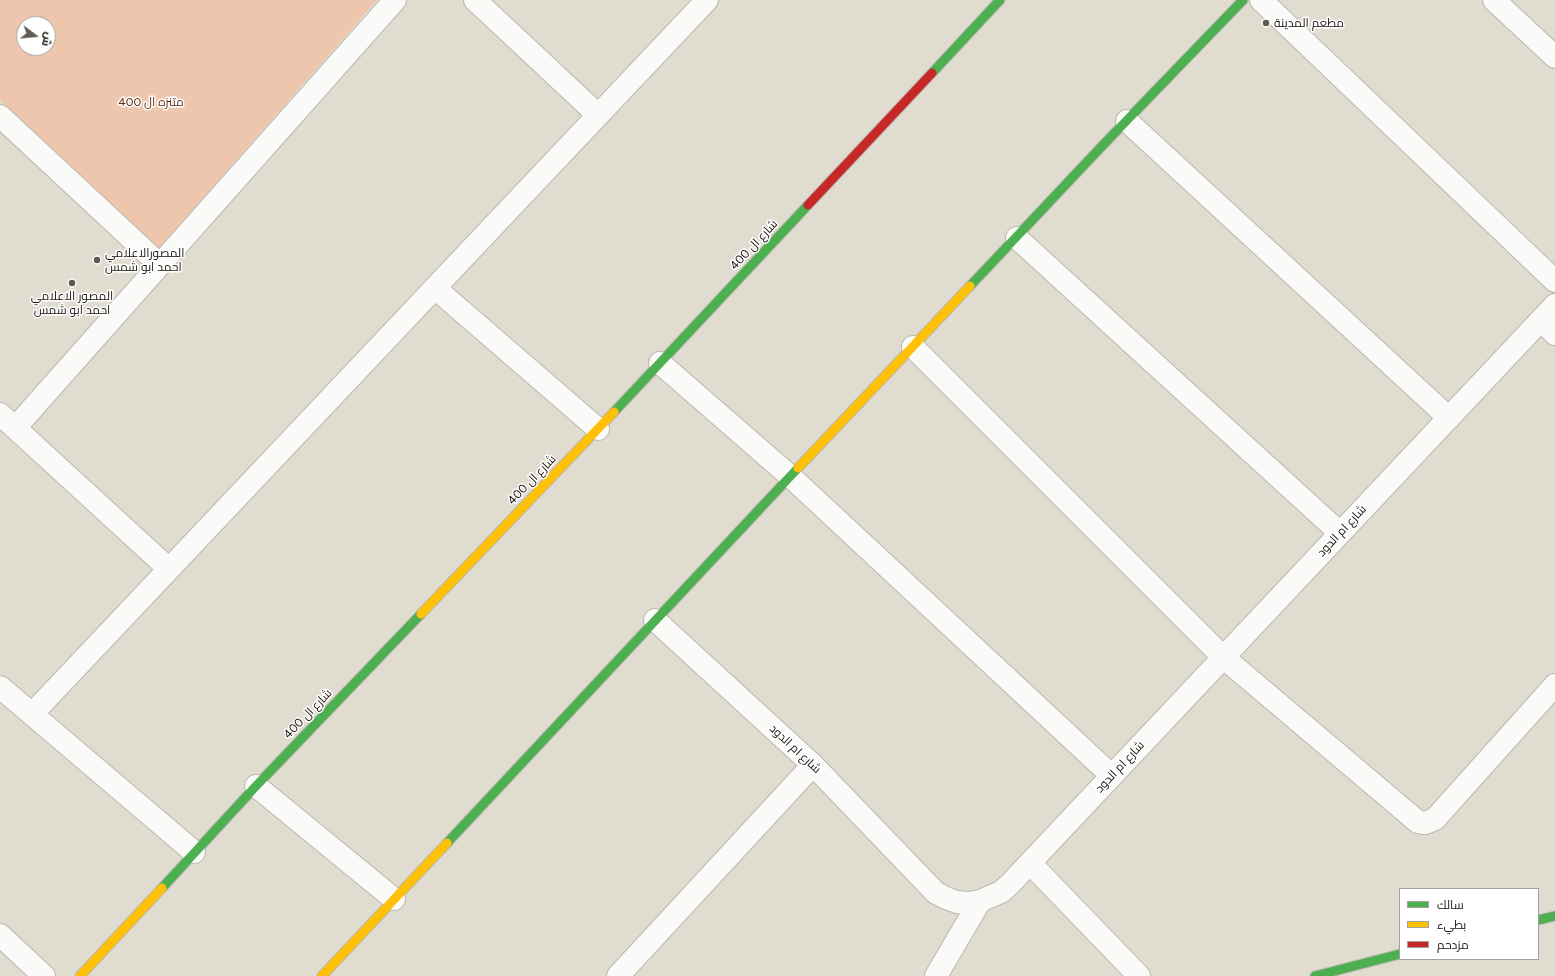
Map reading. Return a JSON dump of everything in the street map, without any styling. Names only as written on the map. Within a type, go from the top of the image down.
[{"type":"main road","name":"شارع ال 400","points":[[80,976],[256,786],[598,430],[1000,0]]},
{"type":"main road","points":[[322,976],[655,620],[1243,0]]},
{"type":"main road","points":[[1539,920],[1555,916]]},
{"type":"main road","points":[[1315,976],[1399,954]]},
{"type":"street","points":[[169,569],[7,421],[160,265],[395,0]]},
{"type":"street","points":[[475,0],[598,115]]},
{"type":"street","points":[[32,714],[707,0]]},
{"type":"street","points":[[1261,0],[1555,281]]},
{"type":"street","points":[[1494,0],[1555,56]]},
{"type":"street","points":[[0,116],[160,265]]},
{"type":"street","points":[[1127,121],[1449,418]]},
{"type":"street","points":[[1017,238],[1340,533]]},
{"type":"street","points":[[435,288],[598,430]]},
{"type":"street","name":"شارع ام الدود","points":[[655,620],[813,765],[936,893],[957,902],[980,902],[1001,892],[1449,418],[1550,320]]},
{"type":"street","points":[[913,348],[1223,657],[1418,822],[1430,822],[1439,816],[1555,686]]},
{"type":"street","points":[[660,363],[791,477],[1112,776]]},
{"type":"street","points":[[0,687],[194,852]]},
{"type":"street","points":[[618,976],[813,765]]},
{"type":"street","points":[[256,786],[394,899]]},
{"type":"street","points":[[1030,862],[1139,976]]},
{"type":"street","points":[[936,976],[980,902]]},
{"type":"street","points":[[0,936],[44,976]]},
{"type":"green space","name":"متنزه ال 400","points":[[0,0],[377,0],[158,249],[0,100]]},
{"type":"traffic: fast","points":[[932,73],[1000,0]]},
{"type":"traffic: fast","points":[[970,286],[1243,0]]},
{"type":"traffic: fast","points":[[614,412],[808,205]]},
{"type":"traffic: fast","points":[[447,843],[798,468]]},
{"type":"traffic: fast","points":[[162,888],[256,786],[421,614]]},
{"type":"traffic: fast","points":[[1539,920],[1555,916]]},
{"type":"traffic: fast","points":[[1315,976],[1399,954]]},
{"type":"traffic: slow","points":[[798,468],[970,286]]},
{"type":"traffic: slow","points":[[421,614],[614,412]]},
{"type":"traffic: slow","points":[[322,976],[447,843]]},
{"type":"traffic: slow","points":[[80,976],[162,888]]},
{"type":"traffic: jam","points":[[808,205],[932,73]]},
{"type":"place","name":"مطعم المدينة","points":[[1266,23]]},
{"type":"place","name":"المصورالاعلامي احمد ابو شمس","points":[[97,260]]},
{"type":"place","name":"المصور الاعلامي احمد ابو شمس","points":[[72,283]]}]
